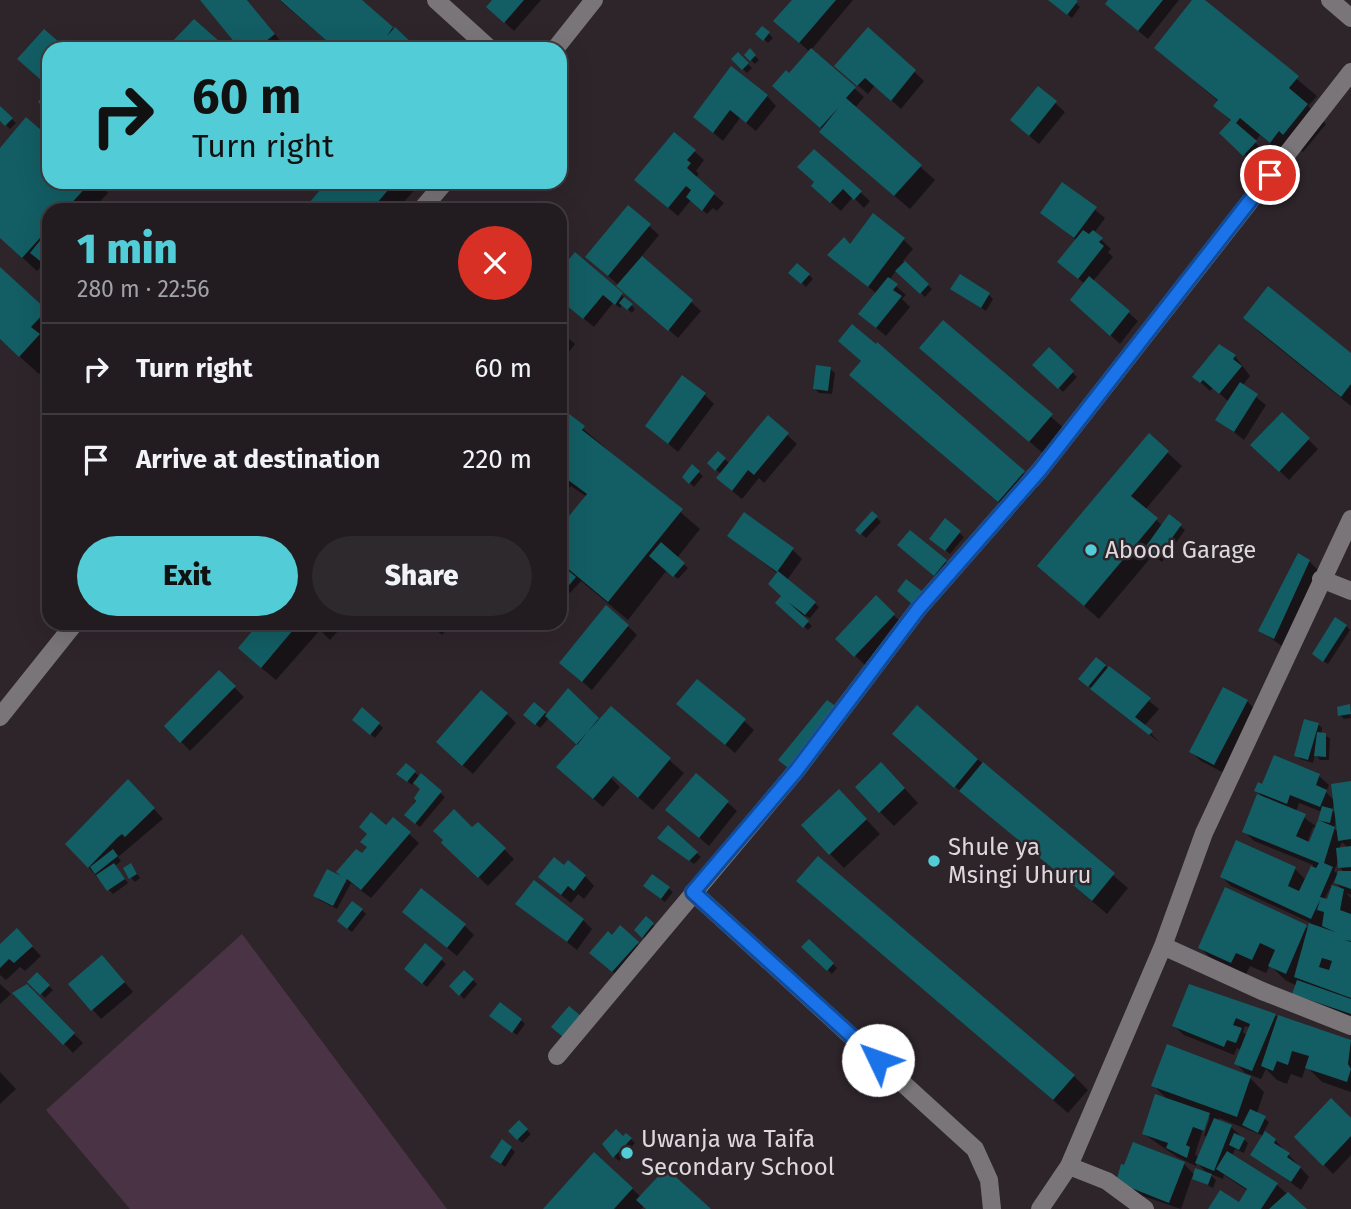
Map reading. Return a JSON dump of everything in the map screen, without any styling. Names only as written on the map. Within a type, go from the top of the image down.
[{"type":"street","points":[[436,0],[482,42]]},
{"type":"street","points":[[561,42],[594,0]]},
{"type":"street","points":[[1330,0],[1351,18]]},
{"type":"street","points":[[557,1056],[796,771],[919,608],[1040,470],[1351,72]]},
{"type":"street","points":[[427,203],[439,189]]},
{"type":"street","points":[[1040,1209],[1069,1166],[1163,946],[1204,833],[1351,519]]},
{"type":"street","points":[[1321,579],[1351,591]]},
{"type":"street","points":[[0,716],[69,630]]},
{"type":"street","points":[[693,892],[975,1149],[989,1180],[992,1209]]},
{"type":"street","points":[[1163,946],[1262,991],[1351,1027]]},
{"type":"street","points":[[1069,1166],[1107,1181],[1145,1209]]},
{"type":"shaded area","points":[[242,934],[447,1209],[130,1209],[46,1110]]},
{"type":"building","points":[[200,0],[247,0],[275,34],[265,42],[234,42]]},
{"type":"building","points":[[280,0],[362,0],[393,27],[387,36],[395,27],[411,42],[328,42]]},
{"type":"building","points":[[492,0],[524,0],[504,23],[486,7]]},
{"type":"building","points":[[792,0],[836,0],[799,43],[773,21]]},
{"type":"building","points":[[1048,0],[1076,0],[1078,1],[1067,15]]},
{"type":"building","points":[[1108,0],[1163,0],[1138,31],[1105,4]]},
{"type":"building","points":[[1192,0],[1205,0],[1299,76],[1289,88],[1308,104],[1283,135],[1279,131],[1270,143],[1240,118],[1236,123],[1257,141],[1243,156],[1219,133],[1231,120],[1213,106],[1218,100],[1154,48]]},
{"type":"building","points":[[194,19],[220,42],[172,42]]},
{"type":"building","points":[[762,26],[770,32],[763,41],[755,34]]},
{"type":"building","points":[[868,27],[916,70],[891,101],[865,78],[857,86],[834,66]]},
{"type":"building","points":[[44,29],[59,42],[42,42],[42,81],[17,59]]},
{"type":"building","points":[[750,48],[756,55],[750,61],[744,55]]},
{"type":"building","points":[[811,48],[856,87],[846,98],[922,165],[894,196],[819,132],[839,107],[820,128],[772,86],[786,70],[789,73]]},
{"type":"building","points":[[738,52],[749,63],[742,70],[731,59]]},
{"type":"building","points":[[731,66],[768,95],[746,123],[730,110],[713,133],[693,117]]},
{"type":"building","points":[[1038,86],[1057,101],[1029,136],[1010,120]]},
{"type":"building","points":[[0,106],[13,118],[5,126],[0,121]]},
{"type":"building","points":[[26,117],[42,131],[42,189],[84,189],[72,203],[42,203],[42,236],[22,258],[0,238],[0,148]]},
{"type":"building","points":[[674,132],[696,150],[687,160],[691,163],[687,168],[715,193],[702,211],[686,197],[691,190],[686,186],[668,208],[634,180]]},
{"type":"building","points":[[814,149],[862,191],[854,200],[843,189],[830,203],[811,186],[814,182],[797,167]]},
{"type":"building","points":[[1062,182],[1097,207],[1074,238],[1040,213]]},
{"type":"building","points":[[321,189],[389,189],[377,203],[309,203]]},
{"type":"building","points":[[628,205],[651,224],[608,276],[585,257]]},
{"type":"building","points":[[873,213],[905,238],[868,287],[827,255],[844,237],[850,244]]},
{"type":"building","points":[[1083,230],[1089,234],[1093,230],[1103,238],[1099,242],[1104,246],[1078,279],[1057,262]]},
{"type":"building","points":[[42,238],[42,262],[30,253]]},
{"type":"building","points":[[575,252],[623,293],[615,305],[603,295],[583,319],[567,306],[567,262]]},
{"type":"building","points":[[642,256],[693,300],[668,331],[616,286]]},
{"type":"building","points":[[905,261],[929,284],[920,294],[895,271]]},
{"type":"building","points":[[797,263],[810,274],[801,284],[788,273]]},
{"type":"building","points":[[0,267],[42,305],[42,315],[31,327],[40,334],[19,357],[0,339]]},
{"type":"building","points":[[960,274],[990,293],[981,308],[950,289]]},
{"type":"building","points":[[1089,276],[1130,311],[1110,336],[1070,300]]},
{"type":"building","points":[[888,277],[898,284],[893,290],[902,296],[876,328],[858,314]]},
{"type":"building","points":[[1268,286],[1351,353],[1351,384],[1341,397],[1243,318]]},
{"type":"building","points":[[624,297],[633,304],[627,310],[619,303]]},
{"type":"building","points":[[943,320],[1053,414],[1029,442],[919,348]]},
{"type":"building","points":[[852,324],[876,344],[877,342],[1025,471],[998,502],[849,375],[861,361],[838,341]]},
{"type":"building","points":[[1219,344],[1236,355],[1233,359],[1242,366],[1219,394],[1203,380],[1200,383],[1192,377]]},
{"type":"building","points":[[1049,347],[1074,371],[1058,389],[1032,365]]},
{"type":"building","points":[[816,365],[831,367],[828,391],[813,389]]},
{"type":"building","points":[[682,375],[706,393],[668,444],[645,426]]},
{"type":"building","points":[[1240,382],[1258,394],[1234,432],[1215,420]]},
{"type":"building","points":[[567,412],[585,426],[582,430],[683,509],[608,602],[567,568],[567,518],[587,494],[567,479]]},
{"type":"building","points":[[1282,412],[1310,438],[1279,472],[1250,445]]},
{"type":"building","points":[[768,415],[789,433],[754,475],[748,470],[732,491],[716,478]]},
{"type":"building","points":[[1149,433],[1169,451],[1131,496],[1158,518],[1084,606],[1037,566]]},
{"type":"building","points":[[718,451],[726,458],[715,471],[707,463]]},
{"type":"building","points":[[692,464],[700,471],[689,484],[682,477]]},
{"type":"building","points":[[872,511],[878,516],[860,535],[855,530]]},
{"type":"building","points":[[744,512],[794,548],[777,572],[727,536]]},
{"type":"building","points":[[1169,514],[1182,524],[1157,559],[1144,549]]},
{"type":"building","points":[[945,518],[961,531],[945,551],[929,539]]},
{"type":"building","points":[[910,530],[947,560],[934,576],[897,545]]},
{"type":"building","points":[[661,542],[685,563],[673,577],[649,556]]},
{"type":"building","points":[[1298,553],[1310,560],[1274,639],[1258,631]]},
{"type":"building","points":[[567,570],[576,577],[567,588]]},
{"type":"building","points":[[778,571],[816,602],[805,615],[788,602],[809,621],[803,628],[775,603],[781,596],[768,584]]},
{"type":"building","points":[[906,579],[923,592],[913,605],[897,591]]},
{"type":"building","points":[[876,595],[895,614],[854,657],[835,639]]},
{"type":"building","points":[[606,605],[629,625],[582,682],[559,663]]},
{"type":"building","points":[[1335,617],[1347,625],[1323,662],[1312,654]]},
{"type":"building","points":[[253,630],[293,630],[261,668],[238,648]]},
{"type":"building","points":[[1096,657],[1106,665],[1088,687],[1078,679]]},
{"type":"building","points":[[1109,666],[1151,698],[1135,717],[1153,731],[1149,735],[1090,689]]},
{"type":"building","points":[[219,670],[236,686],[180,743],[164,726]]},
{"type":"building","points":[[697,679],[746,719],[725,745],[676,704]]},
{"type":"building","points":[[1223,687],[1248,700],[1214,765],[1189,752]]},
{"type":"building","points":[[568,688],[599,718],[577,745],[545,716]]},
{"type":"building","points":[[481,690],[508,713],[462,766],[436,742]]},
{"type":"building","points":[[827,700],[837,707],[788,768],[778,760]]},
{"type":"building","points":[[534,702],[546,712],[535,725],[523,715]]},
{"type":"building","points":[[1350,704],[1351,714],[1338,716],[1337,707]]},
{"type":"building","points":[[917,705],[978,759],[954,788],[892,734]]},
{"type":"building","points":[[611,706],[671,758],[638,798],[613,776],[593,799],[556,767]]},
{"type":"building","points":[[362,707],[380,723],[370,735],[352,720]]},
{"type":"building","points":[[1304,719],[1319,723],[1308,760],[1294,756]]},
{"type":"building","points":[[1317,732],[1326,733],[1326,757],[1314,756]]},
{"type":"building","points":[[1274,755],[1320,774],[1316,785],[1327,790],[1320,807],[1290,795],[1287,804],[1254,791],[1258,782],[1262,784]]},
{"type":"building","points":[[881,762],[905,788],[879,813],[855,787]]},
{"type":"building","points":[[983,762],[1115,873],[1092,901],[959,791]]},
{"type":"building","points":[[406,763],[416,771],[407,782],[396,774]]},
{"type":"building","points":[[421,773],[442,791],[415,824],[404,815],[416,801],[414,798],[420,789],[413,783]]},
{"type":"building","points":[[696,773],[729,801],[699,838],[665,810]]},
{"type":"building","points":[[128,779],[155,808],[125,837],[122,834],[117,838],[88,868],[65,844]]},
{"type":"building","points":[[1351,781],[1351,839],[1338,841],[1331,784]]},
{"type":"building","points":[[839,789],[867,819],[829,855],[801,825]]},
{"type":"building","points":[[1257,794],[1306,814],[1296,836],[1309,842],[1318,820],[1335,827],[1324,863],[1333,867],[1320,897],[1327,899],[1332,885],[1344,889],[1340,910],[1351,914],[1351,941],[1345,940],[1351,942],[1351,998],[1294,977],[1309,923],[1335,932],[1322,926],[1324,912],[1317,910],[1320,900],[1311,919],[1220,877],[1236,840],[1296,867],[1288,886],[1299,891],[1311,866],[1316,868],[1319,863],[1242,832]],"holes":[[[1322,958],[1332,961],[1329,970],[1319,967]]]},
{"type":"building","points":[[1322,806],[1333,809],[1330,823],[1318,820]]},
{"type":"building","points":[[454,809],[472,827],[478,822],[506,848],[478,878],[441,843],[443,840],[433,831]]},
{"type":"building","points":[[371,812],[386,825],[393,817],[411,832],[361,890],[347,879],[333,906],[313,896],[327,869],[341,876],[336,872],[356,849],[362,853],[367,847],[360,842],[367,834],[359,827]]},
{"type":"building","points":[[668,825],[698,852],[689,861],[657,838]]},
{"type":"building","points":[[1351,846],[1351,867],[1338,868],[1336,848]]},
{"type":"building","points":[[113,849],[118,856],[95,874],[90,867]]},
{"type":"building","points":[[818,856],[1075,1075],[1053,1100],[796,881]]},
{"type":"building","points":[[554,857],[564,865],[568,860],[586,875],[574,891],[568,886],[561,895],[538,877]]},
{"type":"building","points":[[114,863],[125,879],[107,891],[96,875]]},
{"type":"building","points":[[131,863],[137,874],[129,879],[123,868]]},
{"type":"building","points":[[1338,871],[1351,871],[1351,889],[1334,883]]},
{"type":"building","points":[[652,874],[670,887],[661,899],[643,886]]},
{"type":"building","points":[[534,880],[584,919],[567,942],[515,904]]},
{"type":"building","points":[[1225,887],[1307,925],[1286,974],[1268,966],[1275,950],[1260,943],[1252,960],[1236,953],[1231,963],[1198,948]]},
{"type":"building","points":[[421,888],[466,924],[447,948],[402,912]]},
{"type":"building","points":[[352,901],[363,909],[347,929],[337,921]]},
{"type":"building","points":[[646,916],[654,923],[642,938],[634,930]]},
{"type":"building","points":[[620,925],[639,942],[612,972],[589,953],[608,931],[612,935]]},
{"type":"building","points":[[17,928],[33,946],[14,963],[9,959],[0,968],[0,944]]},
{"type":"building","points":[[809,939],[834,963],[827,971],[801,947]]},
{"type":"building","points":[[425,943],[443,958],[422,984],[404,969]]},
{"type":"building","points":[[102,955],[125,982],[91,1011],[68,984]]},
{"type":"building","points":[[464,970],[474,979],[459,996],[449,986]]},
{"type":"building","points":[[37,972],[50,985],[40,995],[27,982]]},
{"type":"building","points":[[1297,980],[1351,999],[1351,1014],[1292,994]]},
{"type":"building","points":[[27,984],[75,1033],[63,1045],[12,993]]},
{"type":"building","points":[[1189,984],[1276,1014],[1252,1071],[1234,1064],[1250,1024],[1236,1018],[1233,1025],[1242,1028],[1236,1043],[1227,1040],[1224,1047],[1172,1026]]},
{"type":"building","points":[[500,1002],[522,1019],[512,1033],[489,1016]]},
{"type":"building","points":[[569,1006],[581,1016],[563,1037],[551,1027]]},
{"type":"building","points":[[1278,1015],[1351,1040],[1348,1064],[1351,1069],[1347,1082],[1305,1068],[1309,1056],[1292,1051],[1288,1065],[1277,1061],[1273,1071],[1261,1066]]},
{"type":"building","points":[[1167,1044],[1251,1076],[1237,1117],[1151,1086]]},
{"type":"building","points":[[1155,1094],[1210,1113],[1204,1131],[1193,1127],[1186,1145],[1190,1147],[1187,1158],[1166,1148],[1168,1143],[1142,1134]]},
{"type":"building","points":[[1331,1098],[1351,1118],[1351,1136],[1323,1166],[1294,1137]]},
{"type":"building","points":[[1250,1109],[1266,1116],[1258,1133],[1242,1125]]},
{"type":"building","points":[[1214,1118],[1232,1125],[1214,1171],[1195,1163]]},
{"type":"building","points":[[519,1120],[528,1129],[517,1140],[508,1131]]},
{"type":"building","points":[[616,1129],[623,1136],[626,1133],[632,1138],[613,1158],[602,1144]]},
{"type":"building","points":[[1265,1131],[1276,1139],[1274,1143],[1290,1153],[1287,1157],[1301,1167],[1291,1182],[1250,1155]]},
{"type":"building","points":[[1234,1133],[1245,1138],[1239,1150],[1229,1145]]},
{"type":"building","points":[[502,1139],[512,1147],[501,1164],[490,1157]]},
{"type":"building","points":[[1133,1142],[1185,1162],[1169,1203],[1116,1182],[1121,1164],[1124,1165]]},
{"type":"building","points":[[1227,1151],[1278,1183],[1261,1209],[1208,1209],[1220,1190],[1239,1202],[1247,1189],[1216,1169]]},
{"type":"building","points":[[594,1152],[633,1188],[614,1209],[543,1209]]},
{"type":"building","points":[[666,1168],[711,1209],[646,1209],[636,1200]]},
{"type":"building","points":[[1195,1168],[1212,1174],[1208,1185],[1192,1179]]},
{"type":"building","points":[[1288,1192],[1307,1209],[1269,1209]]},
{"type":"place","name":"Abood Garage","points":[[1091,550]]},
{"type":"place","name":"Shule ya Msingi Uhuru","points":[[934,861]]},
{"type":"place","name":"Uwanja wa Taifa Secondary School","points":[[627,1153]]},
{"type":"route","points":[[878,1060],[693,892],[796,771],[919,608],[1040,470],[1270,175]]}]
